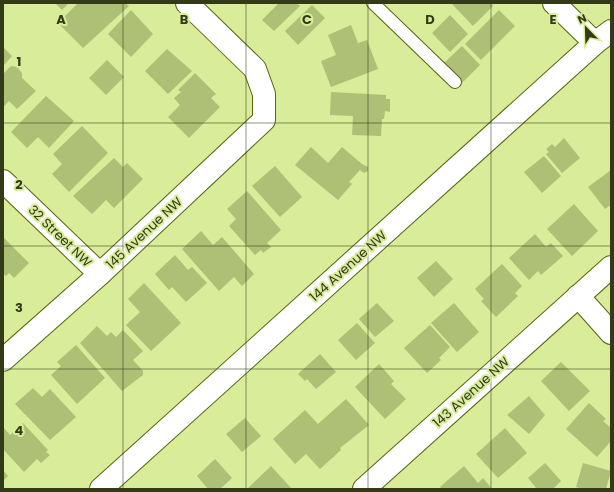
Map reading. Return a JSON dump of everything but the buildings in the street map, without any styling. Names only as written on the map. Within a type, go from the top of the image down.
[{"type":"street","name":"145 Avenue NW","points":[[3,360],[100,274],[264,120],[264,94],[255,69],[187,3]]},
{"type":"street","points":[[554,3],[606,36]]},
{"type":"street","name":"144 Avenue NW","points":[[101,489],[606,36]]},
{"type":"street","name":"32 Street NW","points":[[3,181],[100,274]]},
{"type":"street","name":"143 Avenue NW","points":[[364,489],[611,267]]},
{"type":"street","points":[[578,296],[611,333]]},
{"type":"lane","points":[[373,3],[455,82]]}]
